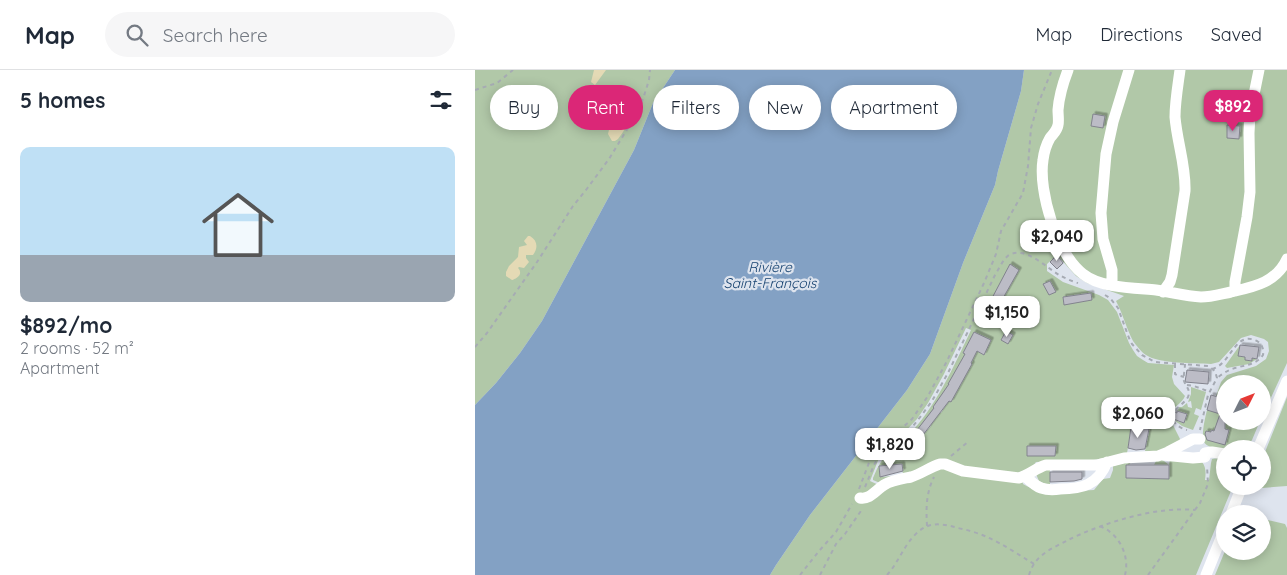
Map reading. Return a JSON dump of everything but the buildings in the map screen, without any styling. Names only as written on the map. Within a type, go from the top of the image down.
[{"type":"street","points":[[1068,70],[1059,103],[1058,127],[1046,147],[1043,159],[1042,179],[1044,195],[1054,228],[1070,260],[1083,275],[1125,288],[1203,297],[1259,286],[1273,277],[1287,259]]},
{"type":"street","points":[[1111,285],[1112,270],[1103,238],[1101,212],[1106,154],[1113,122],[1129,70]]},
{"type":"street","points":[[1163,292],[1170,282],[1172,275],[1185,191],[1175,117],[1180,70]]},
{"type":"street","points":[[1235,291],[1250,192],[1250,114],[1259,70]]},
{"type":"street","points":[[1262,440],[1287,381]]},
{"type":"street","points":[[1161,455],[1200,435]]},
{"type":"street","points":[[859,497],[870,497],[891,481],[910,477],[943,464],[963,471],[1019,478],[1046,465],[1085,466],[1124,458],[1161,455],[1193,458],[1212,452],[1216,453]]},
{"type":"street","points":[[1025,476],[1040,488],[1048,490],[1081,488],[1090,484],[1099,476],[1107,462]]},
{"type":"street","points":[[1206,575],[1216,550]]},
{"type":"path","points":[[475,90],[497,83],[513,70]]},
{"type":"path","points":[[475,347],[537,262],[573,206],[609,159],[643,100],[650,70]]},
{"type":"path","points":[[820,575],[836,544],[861,512],[864,505],[859,497],[870,460],[881,447],[912,419],[928,396],[947,362],[984,283],[996,254],[1001,231],[1023,193],[1028,166],[1031,128],[1038,104],[1052,70]]},
{"type":"path","points":[[800,575],[836,532],[859,497],[877,460],[906,435],[932,400],[948,373],[1004,260],[1009,255],[1016,253],[1024,254],[1033,257],[1059,275],[1085,286]]},
{"type":"path","points":[[1103,293],[1118,308],[1129,338],[1137,350],[1150,360],[1208,366],[1215,371],[1216,375]]},
{"type":"path","points":[[1212,369],[1223,363],[1236,346],[1245,339],[1257,341],[1263,347],[1263,355],[1257,362],[1227,371],[1221,375]]},
{"type":"path","points":[[1175,363],[1175,374],[1184,377]]},
{"type":"path","points":[[1185,364],[1184,381],[1189,389],[1188,398],[1174,410],[1171,416],[1178,426],[1200,435],[1210,392],[1216,380]]},
{"type":"path","points":[[1187,385],[1210,392]]},
{"type":"path","points":[[927,526],[926,508],[929,488],[933,478],[953,453],[969,441]]},
{"type":"path","points":[[1148,575],[1204,496],[1208,484],[1205,455]]},
{"type":"path","points":[[1029,575],[1034,564],[1042,555],[1062,543],[1099,526],[1159,512],[1182,509],[1195,510]]},
{"type":"path","points":[[887,575],[908,543],[918,532],[927,526],[935,524],[946,524],[975,532],[1034,564]]},
{"type":"path","points":[[1099,526],[1110,532],[1122,548],[1126,557],[1127,567],[1125,575]]},
{"type":"green space","points":[[475,70],[675,70],[665,85],[653,85],[653,103],[643,128],[643,85],[568,85],[568,130],[642,130],[634,150],[542,321],[520,353],[475,405]]},
{"type":"green space","points":[[1024,70],[1287,70],[1287,363],[1271,398],[1271,375],[1227,375],[1256,366],[1266,359],[1269,351],[1268,342],[1264,339],[1251,335],[1241,338],[1219,362],[1211,364],[1152,358],[1141,351],[1133,341],[1116,301],[1124,296],[1087,283],[1076,276],[1057,255],[1047,264],[1047,271],[1063,282],[1108,300],[1117,312],[1129,343],[1137,356],[1148,363],[1174,365],[1172,377],[1174,384],[1185,396],[1172,411],[1155,405],[1153,411],[1169,417],[1180,439],[1179,442],[1162,452],[1145,451],[1149,430],[1132,427],[1127,453],[1094,460],[1036,462],[1033,466],[1021,472],[1023,484],[1040,491],[1049,492],[1094,490],[1103,479],[1110,478],[1113,466],[1132,461],[1129,465],[1126,465],[1126,478],[1169,479],[1154,465],[1160,459],[1169,465],[1170,459],[1202,462],[1205,470],[1205,480],[1209,480],[1212,459],[1216,458],[1216,495],[1229,495],[1225,505],[1216,505],[1216,527],[1196,575],[770,575],[810,515],[907,390],[930,354],[963,263],[995,185],[1021,91]],"holes":[[[1090,293],[1091,300],[1064,304],[1063,297]],[[966,328],[971,330],[950,373],[927,413],[907,437],[915,450],[900,460],[893,450],[881,462],[873,478],[883,487],[870,481],[883,448],[900,437],[917,419],[928,403]],[[974,332],[991,340],[984,355],[977,351],[963,353]],[[940,398],[947,403],[941,413],[933,407]],[[926,421],[931,426],[923,435],[917,430]],[[902,464],[903,475],[881,477],[879,466]]]},
{"type":"green space","points":[[1240,345],[1239,356],[1251,361],[1252,358],[1257,359],[1249,364],[1227,368],[1225,366]]},
{"type":"green space","points":[[1191,387],[1206,392],[1201,410],[1196,408],[1194,414],[1199,416],[1193,430],[1182,426],[1174,420],[1184,423],[1187,414],[1177,411],[1179,407],[1187,403],[1188,407],[1192,408],[1191,401],[1188,402]]},
{"type":"green space","points":[[1287,397],[1287,486],[1271,487],[1270,440]]},
{"type":"green space","points":[[1207,410],[1216,412],[1216,430],[1256,430],[1252,440],[1216,440],[1216,448],[1204,442]]},
{"type":"green space","points":[[1050,466],[1050,486],[1039,481],[1036,474]]},
{"type":"green space","points":[[1271,521],[1285,524],[1287,528],[1287,575],[1215,575],[1221,560],[1271,560]]},
{"type":"sand","points":[[594,70],[606,70],[595,85],[591,82]]},
{"type":"sand","points":[[609,130],[624,130],[615,141],[612,141],[608,134]]},
{"type":"sand","points":[[528,236],[535,240],[536,250],[533,255],[526,255],[529,262],[524,268],[518,268],[520,275],[512,280],[506,276],[506,272],[518,257],[519,247],[527,245],[524,241]]},
{"type":"water","name":"Rivière Saint-François","points":[[675,70],[1024,70],[1021,91],[995,185],[963,263],[930,354],[907,390],[810,515],[770,575],[475,575],[475,405],[520,353],[542,321],[634,150],[653,103],[653,130],[739,130],[739,85],[665,85]]}]
